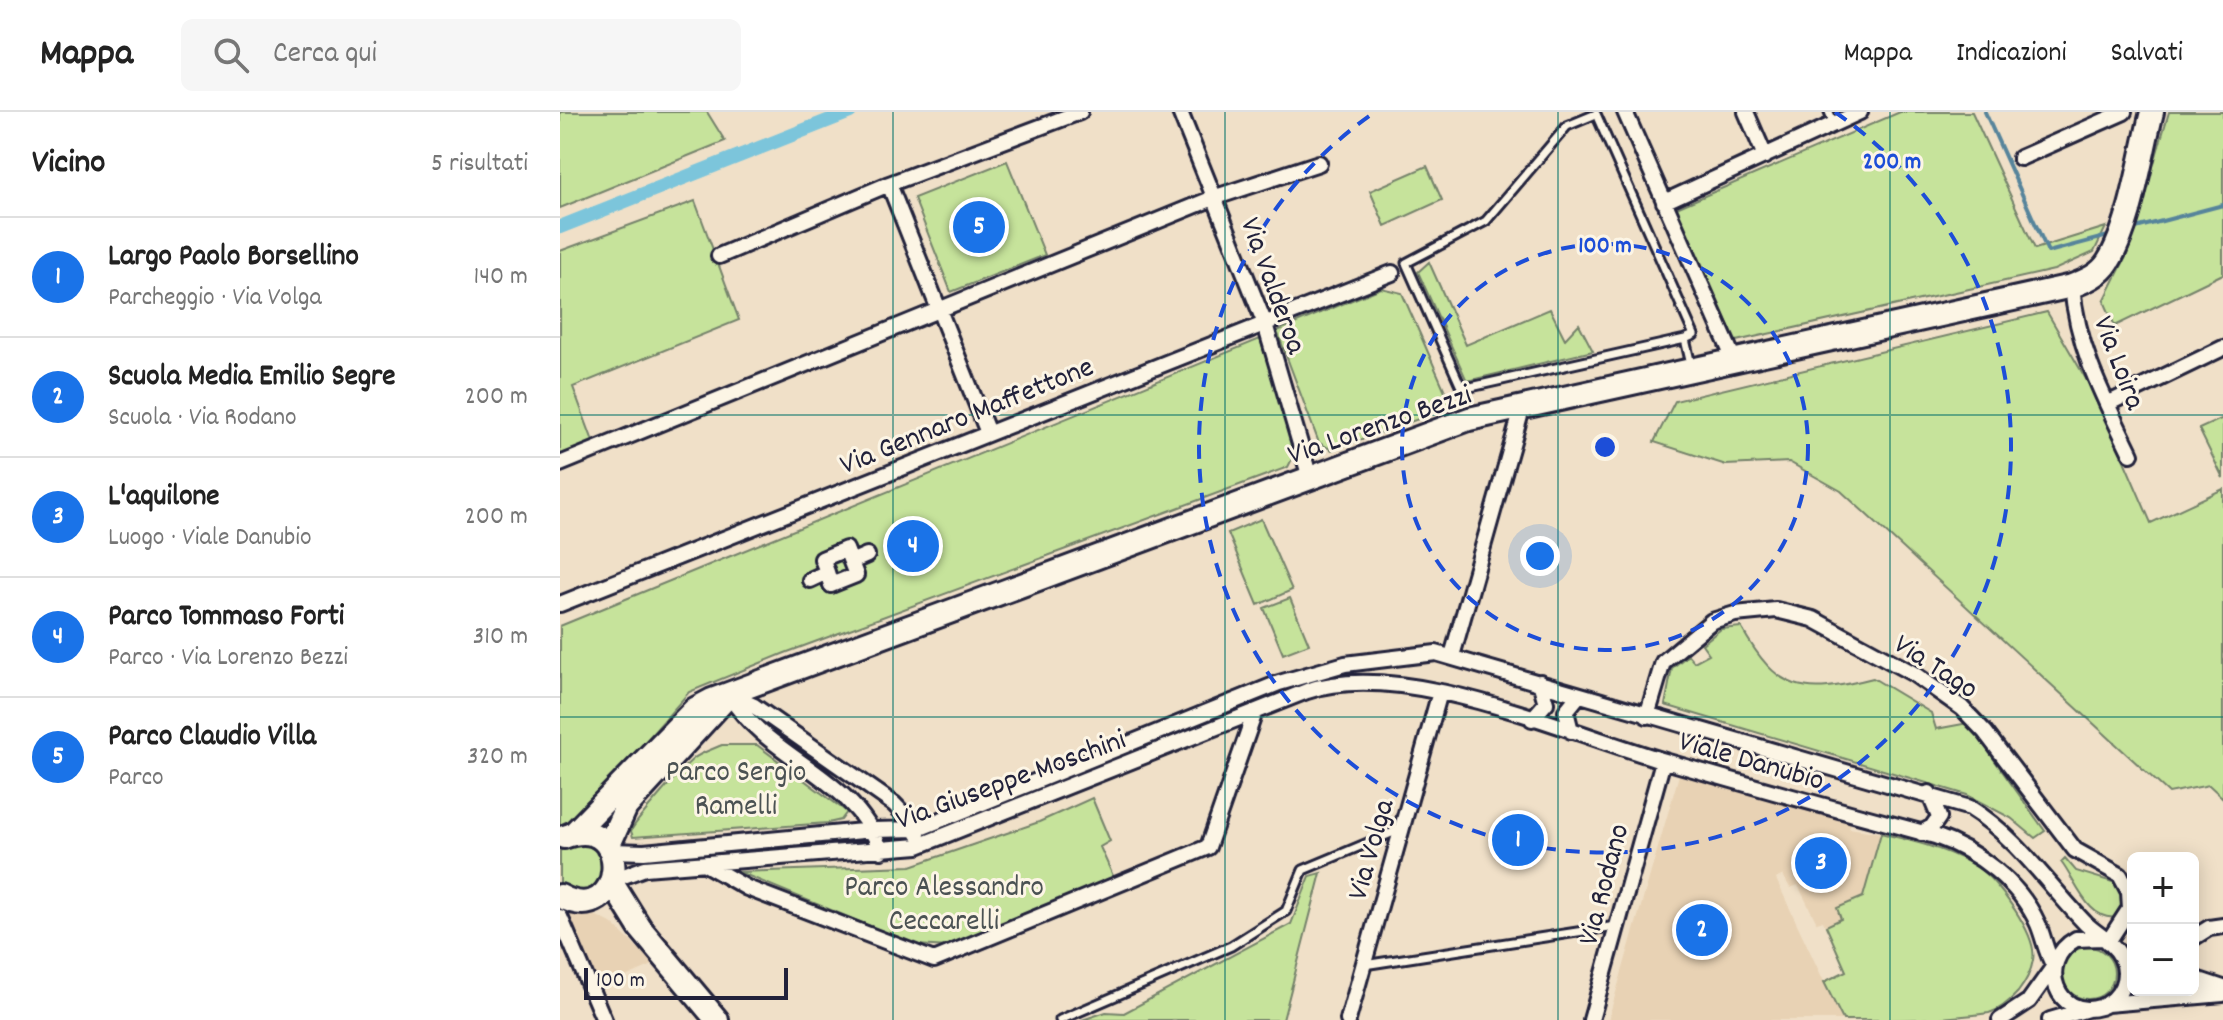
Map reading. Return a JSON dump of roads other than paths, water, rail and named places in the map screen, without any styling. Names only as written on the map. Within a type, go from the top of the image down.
[{"type":"street","points":[[719,256],[889,184],[1080,112]]},
{"type":"street","name":"Via Valderoa","points":[[1180,112],[1265,324],[1310,478]]},
{"type":"street","points":[[1625,112],[1735,362]]},
{"type":"street","points":[[1746,112],[1765,156]]},
{"type":"street","points":[[1664,202],[1765,156],[1831,118],[1860,112]]},
{"type":"street","points":[[2020,158],[2124,112]]},
{"type":"street","name":"Via Lorenzo Bezzi","points":[[567,837],[695,709],[1469,419],[2072,286],[2091,278],[2107,264],[2120,231],[2152,112]]},
{"type":"street","points":[[560,464],[1216,197],[1319,163]]},
{"type":"street","points":[[889,184],[988,433]]},
{"type":"street","name":"Via Gennaro Maffettone","points":[[560,604],[1392,273]]},
{"type":"street","name":"Via Loira","points":[[2072,286],[2075,321],[2083,352],[2131,454]]},
{"type":"street","points":[[2107,404],[2223,348]]},
{"type":"street","points":[[1452,656],[1522,409]]},
{"type":"street","points":[[810,580],[827,572],[831,585],[856,575],[851,562],[867,555]]},
{"type":"street","name":"Via Tago","points":[[1647,716],[1663,662],[1712,621],[1730,615],[1772,610],[1813,619],[1914,674],[1960,706],[1985,732],[2075,850],[2120,875],[2129,892],[2130,908],[2108,942]]},
{"type":"street","name":"Viale Danubio","points":[[1411,655],[1439,653],[1452,656],[1647,716],[1964,805],[1993,824],[2108,942]]},
{"type":"street","points":[[1411,655],[1403,668],[1413,686]]},
{"type":"street","name":"Via Giuseppe Moschini","points":[[610,849],[644,852],[873,830],[918,829],[1279,683],[1345,664],[1411,655]]},
{"type":"street","name":"Via Giuseppe Moschini","points":[[612,881],[645,868],[918,846],[1307,691],[1340,682],[1413,686]]},
{"type":"street","points":[[1532,719],[1546,703],[1540,682]]},
{"type":"street","name":"Viale Danubio","points":[[1413,686],[1532,719],[1663,761],[1921,833],[1973,854],[2009,882],[2032,912],[2054,966]]},
{"type":"street","name":"Via Volga","points":[[1348,1020],[1440,692]]},
{"type":"street","points":[[729,695],[754,706],[894,804],[918,829],[918,846]]},
{"type":"street","points":[[729,695],[744,719],[857,805],[873,830],[881,851]]},
{"type":"street","name":"Via Lorenzo Bezzi","points":[[610,849],[626,807],[729,695]]},
{"type":"street","points":[[1571,731],[1566,711],[1579,695]]},
{"type":"street","points":[[705,864],[747,888],[934,960],[1208,847],[1255,712]]},
{"type":"street","name":"Via Rodano","points":[[1591,1020],[1663,761]]},
{"type":"street","points":[[1921,833],[1932,827],[1939,817],[1929,793]]},
{"type":"street","points":[[567,837],[593,835],[610,849],[612,881],[640,928],[717,1020]]},
{"type":"street","points":[[560,897],[570,901],[590,901],[602,895],[612,881]]},
{"type":"street","points":[[590,901],[640,928]]},
{"type":"street","points":[[560,917],[604,1020]]},
{"type":"street","points":[[2199,934],[2209,928],[2223,926]]},
{"type":"street","points":[[2000,1020],[2029,1001],[2068,943],[2084,937],[2127,950]]},
{"type":"street","points":[[2107,1004],[2126,989],[2125,974],[2108,942]]},
{"type":"street","points":[[2054,966],[2053,976],[2061,995],[2069,1003],[2090,1008]]},
{"type":"street","points":[[2199,981],[2223,991]]},
{"type":"street","points":[[2050,1020],[2107,1004],[2223,991]]},
{"type":"lane","points":[[1596,114],[1694,335],[1685,339],[1462,389],[1406,263],[1486,221],[1567,126],[1596,114]]},
{"type":"lane","points":[[1685,339],[1693,371]]},
{"type":"lane","points":[[1060,1020],[1231,946],[1286,911],[1303,870],[1403,828]]},
{"type":"lane","points":[[1364,965],[1618,925]]},
{"type":"waterway","points":[[560,227],[850,112]]},
{"type":"waterway","points":[[1985,112],[2048,252],[2112,235]]},
{"type":"waterway","points":[[2132,229],[2223,205]]},
{"type":"place","name":"Parco Claudio Villa","points":[[979,227]]},
{"type":"place","name":"Parco Tommaso Forti","points":[[913,546]]},
{"type":"place","name":"Largo Paolo Borsellino","points":[[1518,840]]},
{"type":"place","name":"L'aquilone","points":[[1821,863]]},
{"type":"place","name":"Scuola Media Emilio Segre","points":[[1702,930]]},
{"type":"park label","name":"Parco Sergio Ramelli","points":[[736,787]]},
{"type":"park label","name":"Parco Alessandro Ceccarelli","points":[[944,902]]}]
